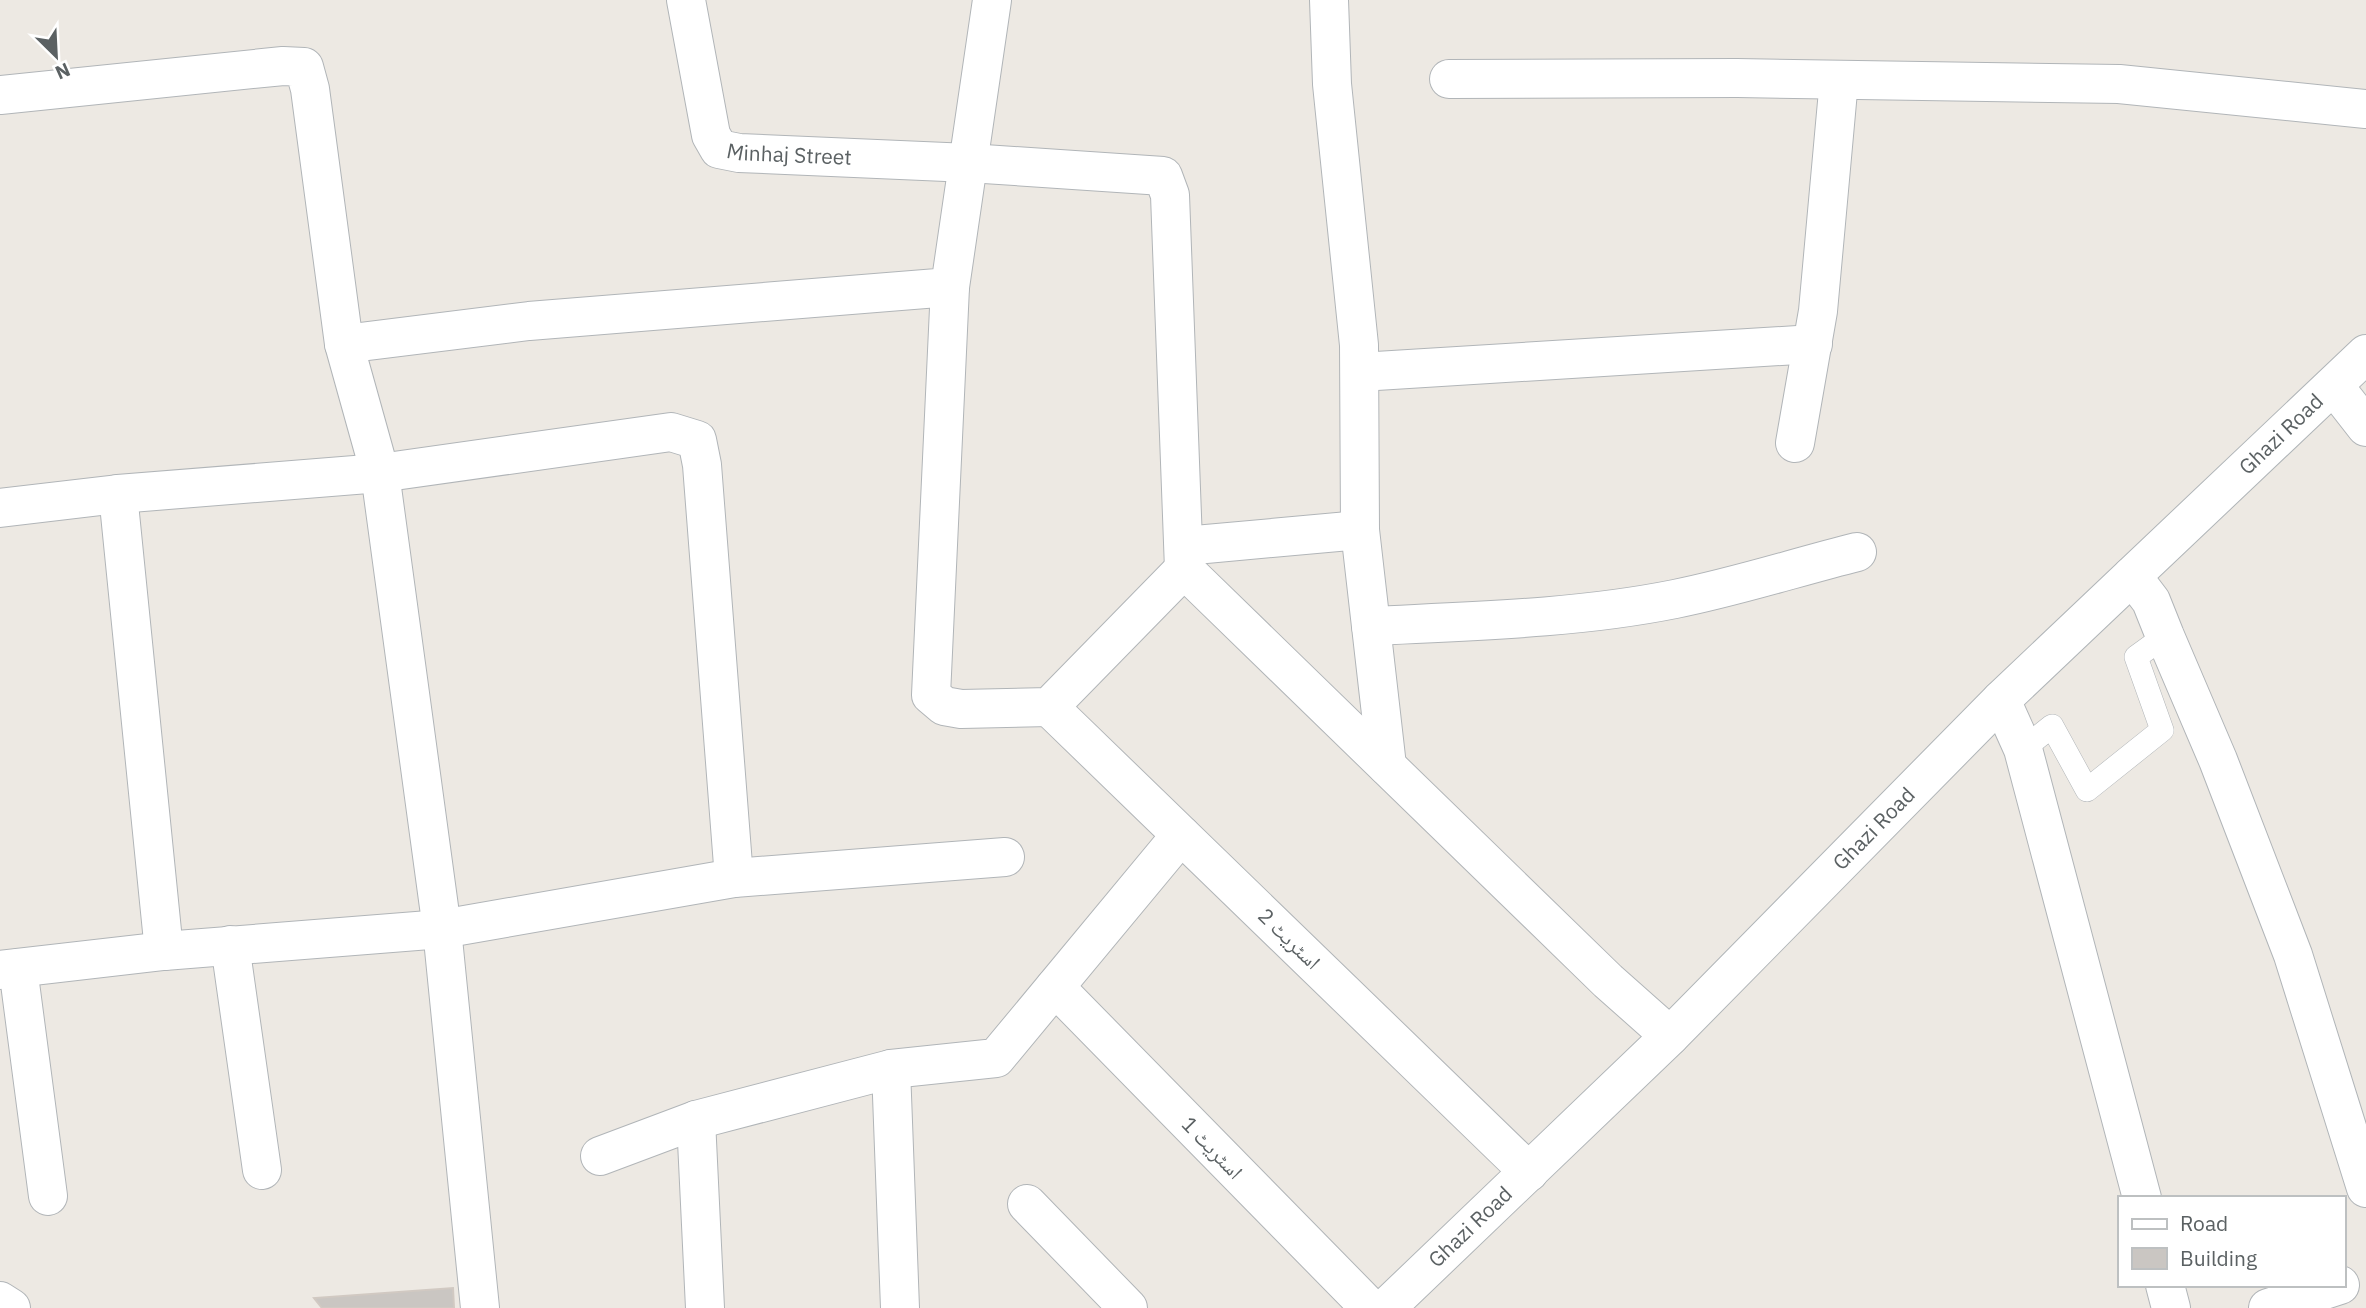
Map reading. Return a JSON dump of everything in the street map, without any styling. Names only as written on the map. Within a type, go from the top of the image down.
[{"type":"street","name":"Minhaj Street","points":[[686,0],[710,135],[719,149],[739,153],[969,163]]},
{"type":"street","points":[[992,0],[950,287],[931,695],[944,706],[961,709],[1049,707],[1184,557],[1360,530]]},
{"type":"street","points":[[1329,0],[1332,84],[1359,345],[1360,530],[1387,766]]},
{"type":"street","points":[[0,95],[270,67],[304,67],[310,89],[344,344],[380,473],[442,929],[480,1308]]},
{"type":"street","points":[[1449,79],[1737,78],[2119,84],[2366,109]]},
{"type":"street","points":[[1795,443],[1818,311],[1839,79]]},
{"type":"street","points":[[969,163],[1163,176],[1170,195],[1184,557],[1387,766],[1608,981],[1670,1037]]},
{"type":"street","points":[[344,344],[529,321],[950,287]]},
{"type":"street","points":[[1360,372],[1813,344]]},
{"type":"street","name":"Ghazi Road","points":[[1386,1308],[1670,1037],[2001,700],[2366,354]]},
{"type":"street","points":[[2334,386],[2366,427]]},
{"type":"street","points":[[0,508],[118,494],[380,473],[671,432],[697,440],[702,465],[734,878]]},
{"type":"street","points":[[118,494],[164,951]]},
{"type":"street","points":[[1371,626],[1583,613],[1662,601],[1857,552]]},
{"type":"street","points":[[2132,576],[2151,601],[2218,760],[2293,955],[2366,1188]]},
{"type":"street","points":[[2001,700],[2023,748],[2141,1196]]},
{"type":"street","name":"اسٹریٹ 2","points":[[1049,707],[1529,1172]]},
{"type":"street","points":[[600,1156],[696,1120],[891,1069],[996,1058],[1181,835]]},
{"type":"street","points":[[48,1196],[9,969],[164,951],[442,929],[734,878],[1005,857]]},
{"type":"street","points":[[230,945],[262,1170]]},
{"type":"street","name":"اسٹریٹ 1","points":[[1055,987],[1370,1308]]},
{"type":"street","points":[[891,1069],[900,1308]]},
{"type":"street","points":[[696,1120],[705,1308]]},
{"type":"street","points":[[1027,1204],[1128,1308]]},
{"type":"street","points":[[2345,1284],[2366,1277]]},
{"type":"street","points":[[2166,1287],[2171,1308]]},
{"type":"street","points":[[2268,1308],[2336,1287]]},
{"type":"street","points":[[0,1301],[11,1308]]},
{"type":"lane","points":[[2023,748],[2052,726],[2087,790],[2162,730],[2136,657],[2165,636]]},
{"type":"building","points":[[453,1288],[454,1308],[322,1308],[314,1298]]}]
